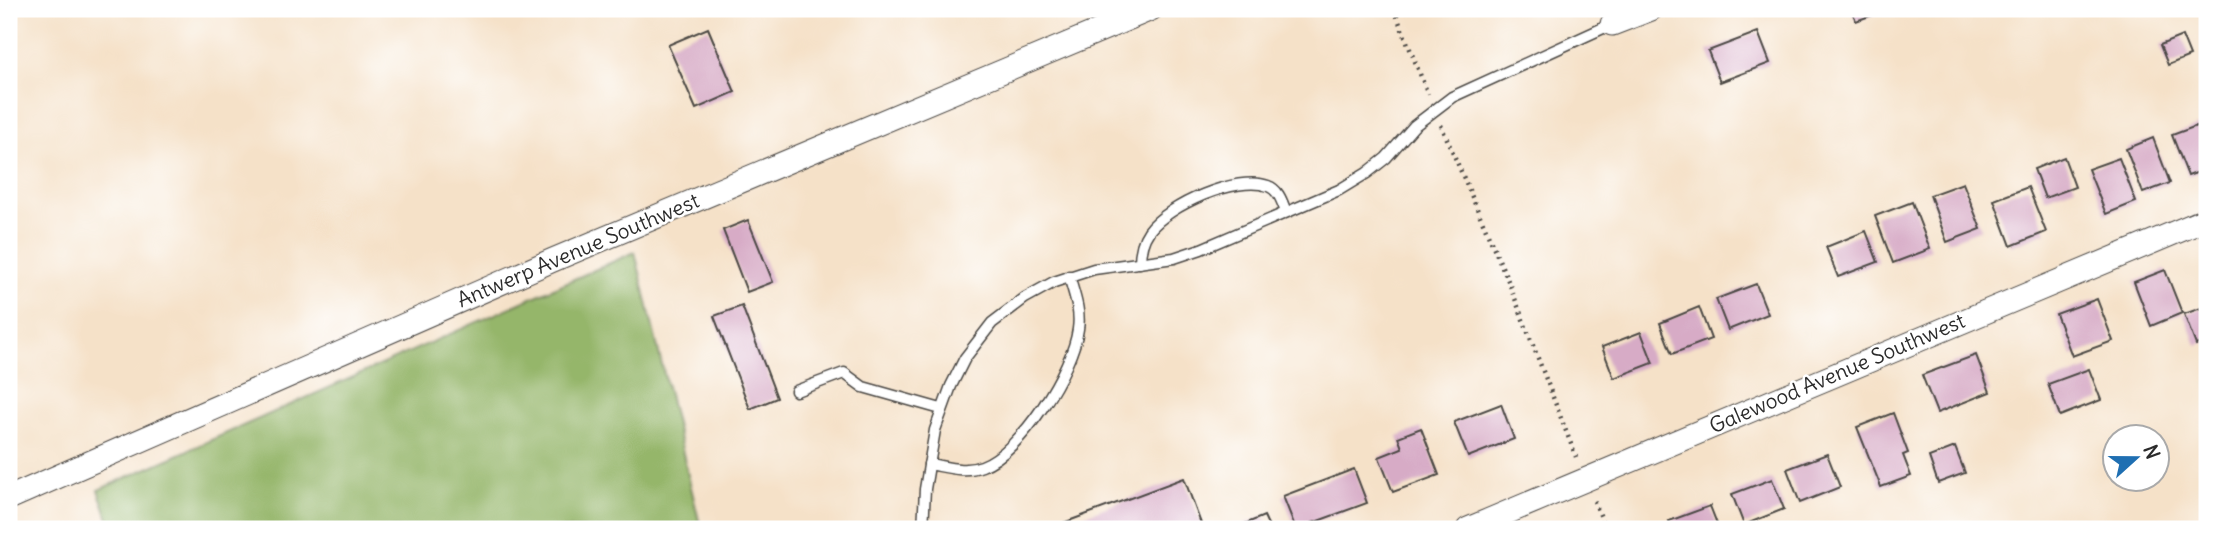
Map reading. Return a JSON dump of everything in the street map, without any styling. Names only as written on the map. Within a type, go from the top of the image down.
[{"type":"street","name":"Antwerp Avenue Southwest","points":[[9,498],[553,260],[1151,9]]},
{"type":"street","points":[[1612,24],[1651,9]]},
{"type":"street","name":"Galewood Avenue Southwest","points":[[1468,529],[2207,219]]},
{"type":"lane","points":[[923,529],[922,507],[941,410],[965,358],[992,323],[1025,299],[1069,276],[1111,265],[1174,258],[1339,190],[1386,158],[1414,127],[1452,97],[1612,24]]},
{"type":"lane","points":[[1140,263],[1140,251],[1149,230],[1183,205],[1214,191],[1247,185],[1268,186],[1276,191],[1286,212]]},
{"type":"lane","points":[[929,464],[966,470],[981,467],[1008,450],[1028,429],[1046,402],[1074,348],[1079,330],[1079,315],[1069,276]]},
{"type":"lane","points":[[796,391],[844,373],[863,387],[941,410]]},
{"type":"path","points":[[1394,9],[1428,95]]},
{"type":"path","points":[[1440,123],[1509,283],[1577,462]]},
{"type":"path","points":[[1592,494],[1606,529]]},
{"type":"green space","points":[[635,252],[701,529],[121,529],[110,522],[98,490]]},
{"type":"building","points":[[1851,9],[1889,9],[1856,21]]},
{"type":"building","points":[[708,28],[735,92],[696,109],[668,45]]},
{"type":"building","points":[[1758,32],[1770,63],[1720,82],[1708,51]]},
{"type":"building","points":[[2182,36],[2190,56],[2168,65],[2160,45]]},
{"type":"building","points":[[2199,125],[2207,145],[2207,169],[2188,176],[2172,135]]},
{"type":"building","points":[[2153,138],[2170,183],[2143,193],[2126,149]]},
{"type":"building","points":[[2064,157],[2075,187],[2045,198],[2034,169]]},
{"type":"building","points":[[2119,158],[2136,202],[2106,214],[2088,169]]},
{"type":"building","points":[[1963,183],[1981,229],[1947,242],[1930,195]]},
{"type":"building","points":[[2028,187],[2046,232],[2011,246],[1994,200]]},
{"type":"building","points":[[1912,202],[1930,249],[1893,263],[1875,216]]},
{"type":"building","points":[[748,220],[773,282],[747,292],[723,230]]},
{"type":"building","points":[[1866,231],[1878,262],[1838,277],[1826,247]]},
{"type":"building","points":[[2165,270],[2182,313],[2151,326],[2134,282]]},
{"type":"building","points":[[1756,284],[1768,314],[1728,330],[1716,299]]},
{"type":"building","points":[[2097,299],[2113,341],[2072,356],[2056,314]]},
{"type":"building","points":[[742,306],[777,398],[750,409],[714,316]]},
{"type":"building","points":[[2207,306],[2207,341],[2196,345],[2184,314]]},
{"type":"building","points":[[1699,307],[1711,339],[1672,354],[1660,323]]},
{"type":"building","points":[[1641,332],[1653,363],[1614,378],[1602,347]]},
{"type":"building","points":[[1976,355],[1990,392],[1937,413],[1922,375]]},
{"type":"building","points":[[2089,369],[2101,400],[2060,416],[2048,384]]},
{"type":"building","points":[[1501,404],[1514,439],[1468,457],[1454,422]]},
{"type":"building","points":[[1893,413],[1908,453],[1903,455],[1911,476],[1881,487],[1857,427]]},
{"type":"building","points":[[1421,428],[1439,475],[1393,492],[1379,457],[1402,448],[1398,437]]},
{"type":"building","points":[[1955,447],[1965,473],[1938,483],[1929,457]]},
{"type":"building","points":[[1827,454],[1840,487],[1800,503],[1787,469]]},
{"type":"building","points":[[1354,469],[1367,503],[1296,529],[1283,496]]},
{"type":"building","points":[[1184,478],[1203,529],[1047,529]]},
{"type":"building","points":[[1772,479],[1784,509],[1744,525],[1732,494]]},
{"type":"building","points":[[1710,506],[1719,529],[1672,529],[1669,521]]},
{"type":"building","points":[[1264,516],[1270,529],[1243,529],[1242,525]]},
{"type":"building","points":[[2207,521],[2207,529],[2186,529]]}]
